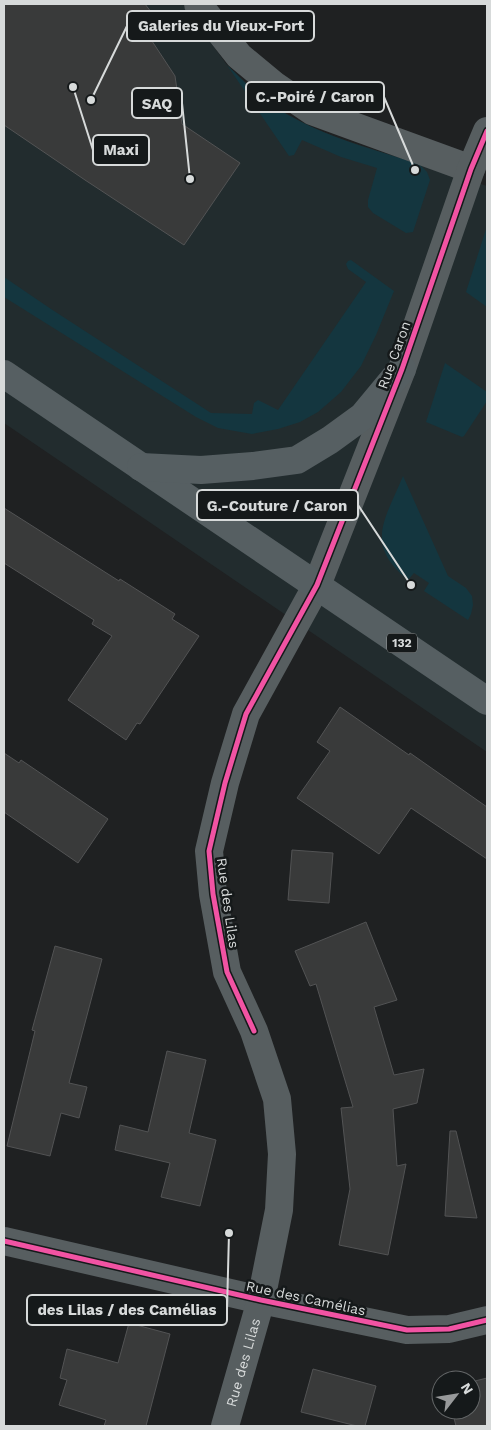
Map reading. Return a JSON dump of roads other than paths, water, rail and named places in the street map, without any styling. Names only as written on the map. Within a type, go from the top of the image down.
[{"type":"main road","points":[[141,467],[201,470],[297,460],[330,440],[363,416],[402,369]]},
{"type":"main road","name":"132","points":[[4,374],[487,701]]},
{"type":"street","points":[[198,4],[240,56],[274,85],[312,111],[471,169]]},
{"type":"street","name":"Rue Caron","points":[[317,586],[402,369],[471,169],[487,130]]},
{"type":"street","name":"Rue des Lilas","points":[[225,1426],[260,1300],[279,1210],[282,1154],[277,1099],[254,1031],[227,972],[213,894],[209,850],[225,783],[246,714],[317,586]]},
{"type":"street","name":"Rue des Camélias","points":[[4,1240],[260,1300],[407,1330],[450,1329],[487,1320]]},
{"type":"place","name":"Maxi","points":[[73,87]]},
{"type":"place","name":"Galeries du Vieux-Fort","points":[[91,100]]},
{"type":"place","name":"C.-Poiré / Caron","points":[[415,170]]},
{"type":"place","name":"SAQ","points":[[190,179]]},
{"type":"place","name":"G.-Couture / Caron","points":[[411,585]]},
{"type":"place","name":"des Lilas / des Camélias","points":[[229,1233]]}]
